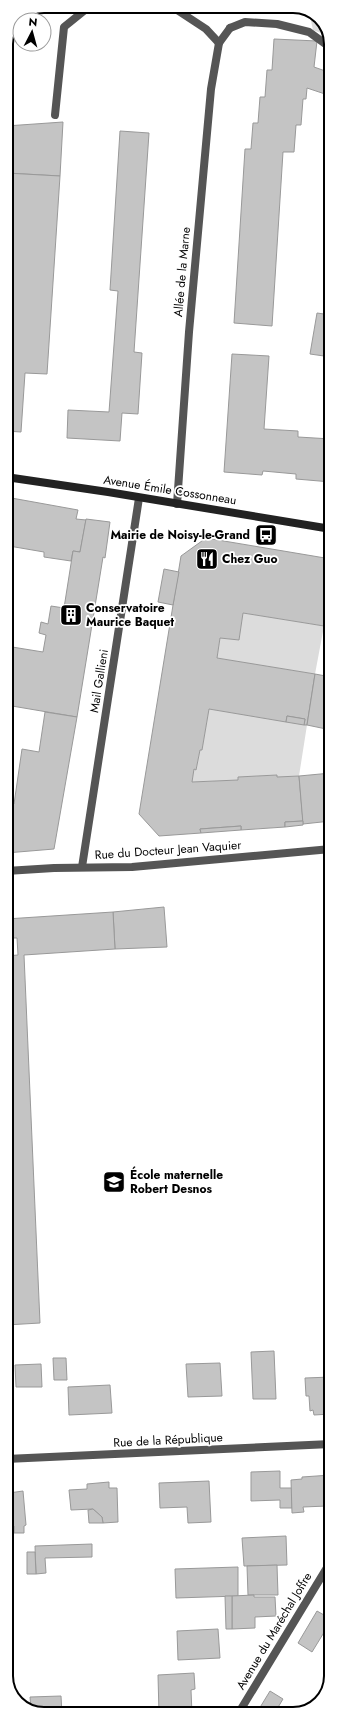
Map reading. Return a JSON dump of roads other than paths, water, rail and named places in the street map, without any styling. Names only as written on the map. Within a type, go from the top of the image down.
[{"type":"street","points":[[55,115],[64,27],[81,13]]},
{"type":"street","points":[[182,13],[206,29],[219,43]]},
{"type":"street","name":"Allée de la Marne","points":[[177,504],[189,332],[204,156],[212,83],[219,43],[230,28],[245,22],[277,24],[309,32],[324,43]]},
{"type":"street","name":"Avenue Émile Cossonneau","points":[[13,478],[324,528]]},
{"type":"street","name":"Mail Gallieni","points":[[82,868],[139,498]]},
{"type":"street","name":"Rue du Docteur Jean Vaquier","points":[[13,871],[132,867],[324,850]]},
{"type":"street","name":"Rue de la République","points":[[13,1459],[324,1444]]},
{"type":"street","name":"Avenue du Maréchal Joffre","points":[[242,1707],[324,1573]]},
{"type":"place","name":"Mairie de Noisy-le-Grand","points":[[266,535]]},
{"type":"place","name":"Chez Guo","points":[[207,559]]},
{"type":"place","name":"Conservatoire Maurice Baquet","points":[[71,615]]},
{"type":"place","name":"École maternelle Robert Desnos","points":[[114,1182]]}]
